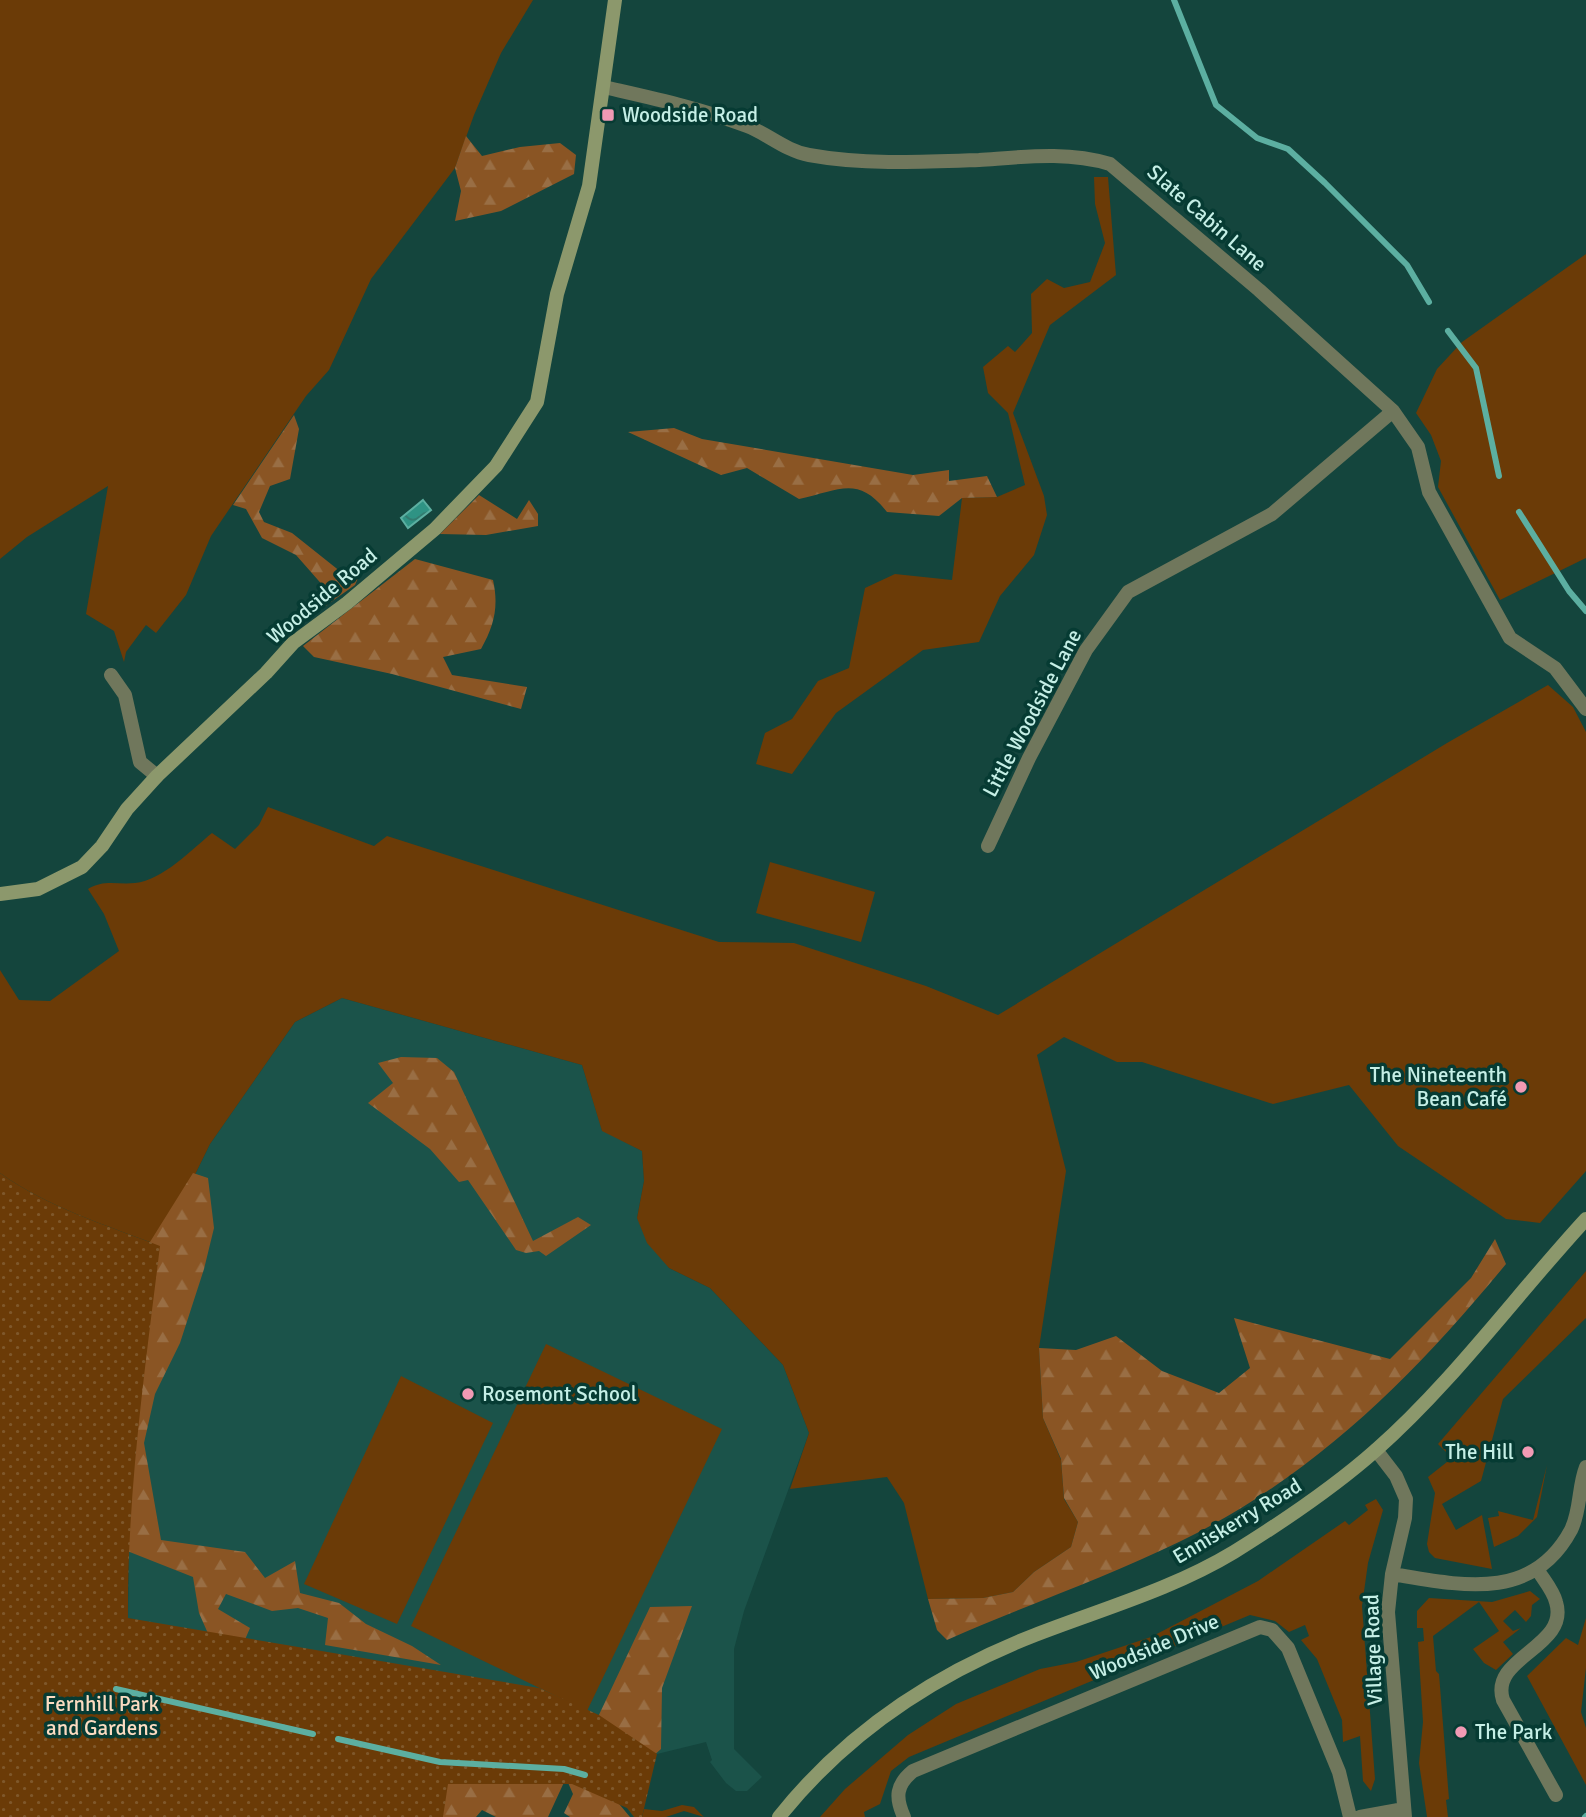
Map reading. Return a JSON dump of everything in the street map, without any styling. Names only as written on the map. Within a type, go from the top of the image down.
[{"type":"street","name":"Woodside Road","points":[[0,894],[38,889],[82,867],[102,846],[127,809],[157,776],[266,673],[293,643],[347,603],[435,529],[496,466],[537,402],[559,283],[589,186],[615,0]]},
{"type":"street","name":"Slate Cabin Lane","points":[[604,87],[750,127],[807,155],[850,159],[958,161],[1087,157],[1110,164],[1208,246],[1393,411],[1418,447],[1430,492],[1510,638],[1555,668],[1586,709]]},
{"type":"street","name":"Little Woodside Lane","points":[[988,846],[1086,650],[1128,592],[1272,514],[1393,411]]},
{"type":"street","points":[[111,675],[125,695],[140,762],[157,776]]},
{"type":"street","name":"Enniskerry Road","points":[[779,1817],[836,1755],[893,1710],[948,1674],[1034,1635],[1143,1595],[1215,1562],[1291,1517],[1376,1450],[1448,1375],[1586,1219]]},
{"type":"street","name":"Village Road","points":[[1376,1450],[1396,1476],[1406,1499],[1388,1612],[1405,1813]]},
{"type":"street","points":[[1392,1574],[1452,1584],[1489,1585],[1537,1569],[1550,1558],[1572,1529],[1586,1467]]},
{"type":"street","points":[[1537,1569],[1556,1602],[1556,1624],[1550,1633],[1503,1676],[1500,1687],[1503,1699],[1556,1795]]},
{"type":"street","name":"Woodside Drive","points":[[904,1817],[898,1791],[902,1780],[913,1771],[1260,1628],[1272,1630],[1288,1648],[1339,1772],[1350,1817]]},
{"type":"street","points":[[1360,1817],[1405,1813]]},
{"type":"shaded area","name":"Rosemont School","points":[[342,998],[582,1065],[602,1130],[642,1151],[644,1181],[637,1218],[669,1268],[710,1288],[783,1365],[809,1433],[744,1611],[734,1649],[734,1749],[762,1777],[747,1791],[736,1791],[726,1783],[710,1762],[712,1760],[706,1742],[657,1754],[599,1715],[128,1618],[129,1552],[142,1391],[160,1246],[210,1144],[295,1022]]},
{"type":"green space","points":[[0,0],[533,0],[501,53],[455,168],[371,279],[329,370],[306,396],[211,536],[186,595],[156,633],[146,625],[126,652],[124,662],[114,631],[86,614],[108,486],[27,537],[0,559]]},
{"type":"green space","points":[[466,136],[482,156],[520,147],[560,143],[576,155],[574,174],[501,211],[455,221],[461,191],[455,168]]},
{"type":"green space","points":[[1094,177],[1108,177],[1116,275],[1050,325],[1013,413],[1044,496],[1047,515],[1034,555],[1000,596],[979,642],[923,650],[836,713],[792,774],[756,764],[765,733],[792,719],[818,681],[849,668],[865,588],[895,574],[952,580],[962,498],[997,497],[1025,485],[1008,413],[988,393],[983,367],[1008,346],[1015,352],[1032,333],[1031,294],[1047,279],[1064,288],[1090,282],[1105,243],[1095,204]]},
{"type":"green space","points":[[1586,254],[1586,558],[1500,600],[1438,487],[1441,461],[1431,435],[1416,413],[1437,369],[1462,342]]},
{"type":"green space","points":[[294,415],[299,429],[290,479],[270,486],[259,512],[264,522],[292,533],[341,572],[361,571],[355,585],[307,619],[307,611],[325,588],[296,555],[262,538],[246,509],[233,505]]},
{"type":"green space","points":[[674,428],[702,439],[913,475],[949,470],[949,481],[987,476],[997,497],[962,498],[939,516],[887,512],[877,500],[857,489],[837,489],[799,499],[747,468],[721,475],[628,432]]},
{"type":"green space","points":[[479,495],[517,519],[529,500],[538,514],[538,526],[486,535],[440,534]]},
{"type":"green space","points":[[415,559],[493,580],[494,616],[481,649],[443,657],[452,675],[527,687],[521,709],[392,674],[314,657],[303,646]]},
{"type":"green space","points":[[1548,685],[1573,707],[1586,732],[1586,1171],[1540,1223],[1506,1219],[1398,1146],[1349,1085],[1273,1104],[1142,1062],[1117,1062],[1064,1037],[1037,1055],[1066,1171],[1039,1348],[1043,1418],[1061,1460],[1064,1499],[1078,1522],[1071,1547],[1034,1572],[1013,1592],[983,1598],[928,1599],[904,1503],[887,1477],[790,1489],[809,1433],[783,1365],[710,1288],[669,1268],[647,1243],[637,1218],[644,1181],[642,1151],[602,1131],[582,1065],[342,998],[295,1022],[210,1144],[160,1246],[57,1206],[0,1173],[0,970],[19,1000],[50,1001],[119,951],[104,914],[88,889],[105,883],[145,881],[176,863],[212,833],[235,849],[259,825],[268,807],[374,846],[387,836],[719,942],[794,943],[926,986],[998,1015],[1447,743]]},
{"type":"green space","points":[[770,862],[875,892],[861,942],[756,913]]},
{"type":"green space","points":[[401,1057],[437,1058],[454,1072],[533,1241],[578,1217],[591,1225],[546,1256],[539,1251],[526,1253],[516,1250],[468,1180],[459,1182],[430,1149],[368,1103],[393,1083],[378,1063]]},
{"type":"green space","name":"Fernhill Park and Gardens","points":[[0,1173],[57,1206],[160,1246],[134,1478],[128,1618],[539,1688],[599,1715],[657,1754],[642,1817],[634,1817],[627,1808],[572,1784],[448,1784],[443,1817],[0,1817]]},
{"type":"green space","points":[[193,1173],[208,1178],[214,1228],[180,1343],[155,1394],[144,1443],[161,1540],[245,1552],[265,1578],[295,1561],[300,1593],[339,1603],[366,1624],[412,1646],[441,1665],[325,1645],[328,1618],[298,1608],[272,1611],[226,1594],[218,1609],[250,1628],[228,1679],[199,1613],[193,1577],[112,1545],[145,1250]]},
{"type":"green space","points":[[1495,1239],[1506,1264],[1471,1305],[1398,1384],[1318,1454],[1275,1486],[1181,1541],[1123,1567],[947,1640],[937,1630],[928,1599],[983,1598],[1013,1592],[1034,1572],[1071,1547],[1078,1522],[1064,1498],[1061,1459],[1043,1418],[1039,1348],[1076,1350],[1116,1336],[1162,1371],[1219,1393],[1250,1368],[1234,1318],[1390,1359],[1471,1278]]},
{"type":"green space","points":[[1586,1271],[1586,1318],[1503,1399],[1481,1481],[1442,1504],[1456,1530],[1482,1515],[1492,1569],[1435,1558],[1429,1552],[1427,1544],[1435,1493],[1428,1477],[1452,1458],[1438,1444]]},
{"type":"green space","points":[[546,1344],[722,1429],[587,1711],[411,1626]]},
{"type":"green space","points":[[401,1376],[493,1423],[397,1624],[304,1584]]},
{"type":"green space","points":[[1547,1465],[1537,1517],[1518,1536],[1494,1547],[1488,1518],[1499,1516],[1498,1511],[1533,1520]]},
{"type":"green space","points":[[1376,1499],[1383,1510],[1368,1563],[1362,1606],[1375,1779],[1371,1791],[1363,1781],[1360,1736],[1343,1742],[1342,1720],[1317,1659],[1301,1640],[1309,1636],[1305,1625],[1289,1632],[1275,1621],[1250,1615],[909,1757],[891,1771],[880,1804],[864,1812],[865,1817],[820,1817],[845,1789],[908,1735],[956,1704],[1040,1669],[1076,1662],[1151,1637],[1258,1581],[1345,1521],[1349,1525],[1368,1510],[1365,1505]]},
{"type":"green space","points":[[1530,1591],[1540,1599],[1532,1605],[1531,1616],[1526,1622],[1515,1610],[1503,1621],[1513,1631],[1521,1628],[1503,1642],[1513,1654],[1496,1670],[1484,1663],[1473,1649],[1499,1631],[1479,1602],[1433,1636],[1436,1671],[1439,1674],[1449,1799],[1446,1800],[1448,1817],[1427,1817],[1419,1763],[1423,1722],[1418,1642],[1424,1641],[1423,1628],[1417,1628],[1417,1611],[1429,1598],[1492,1602]]},
{"type":"green space","points":[[692,1606],[662,1688],[661,1749],[632,1775],[597,1719],[650,1607]]},
{"type":"green space","points":[[1586,1618],[1586,1668],[1581,1712],[1586,1728],[1586,1785],[1527,1676],[1566,1638],[1578,1645]]},
{"type":"green space","points":[[393,1747],[449,1759],[554,1764],[599,1780],[630,1817],[570,1817],[564,1813],[573,1794],[566,1778],[548,1817],[496,1817],[482,1810],[476,1817],[322,1817],[331,1778],[359,1781],[337,1757],[374,1768],[396,1779]]},
{"type":"green space","points":[[682,1805],[694,1807],[704,1817],[684,1811],[666,1817],[642,1817],[644,1809],[662,1811]]},
{"type":"water","points":[[423,500],[431,510],[408,528],[401,518]]},
{"type":"waterway","points":[[1174,0],[1216,105],[1257,138],[1288,149],[1325,183],[1407,265],[1429,302]]},
{"type":"waterway","points":[[1448,331],[1476,368],[1499,476]]},
{"type":"waterway","points":[[1519,512],[1569,591],[1586,611]]},
{"type":"waterway","points":[[116,1689],[313,1734]]},
{"type":"waterway","points":[[338,1739],[440,1762],[564,1769],[585,1775]]},
{"type":"place","name":"Woodside Road","points":[[608,115]]},
{"type":"place","name":"The Nineteenth Bean Café","points":[[1521,1087]]},
{"type":"place","name":"Rosemont School","points":[[468,1394]]},
{"type":"place","name":"The Hill","points":[[1528,1452]]},
{"type":"place","name":"The Park","points":[[1461,1732]]}]
